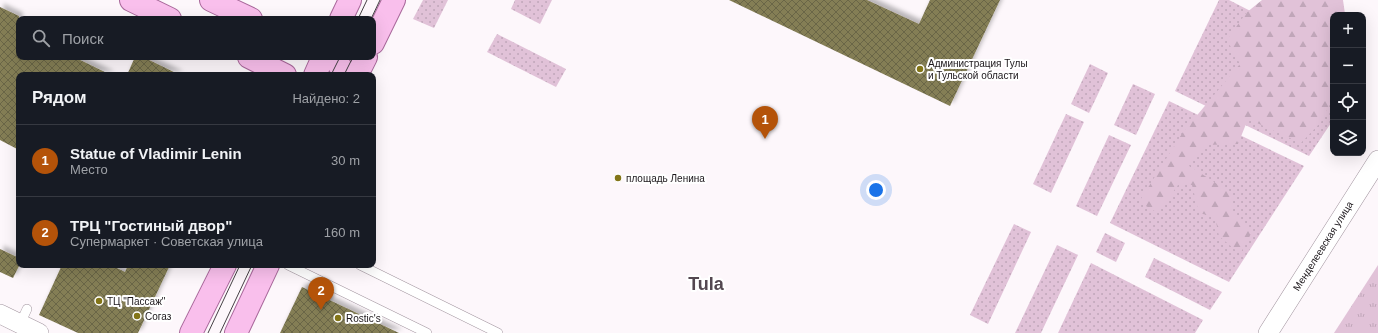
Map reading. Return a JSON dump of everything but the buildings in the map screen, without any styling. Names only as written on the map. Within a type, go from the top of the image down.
[{"type":"main road","points":[[131,0],[164,16]]},
{"type":"main road","points":[[211,0],[245,16]]},
{"type":"main road","points":[[342,16],[350,0]]},
{"type":"main road","points":[[376,37],[394,0]]},
{"type":"main road","points":[[255,60],[279,72]]},
{"type":"main road","points":[[316,72],[322,60]]},
{"type":"main road","points":[[334,60],[344,72]]},
{"type":"main road","points":[[358,72],[364,60]]},
{"type":"main road","points":[[191,333],[224,268]]},
{"type":"main road","points":[[236,333],[267,268]]},
{"type":"street","name":"Менделеевская улица","points":[[1268,333],[1378,160]]},
{"type":"street","points":[[0,314],[24,317],[39,333]]},
{"type":"lane","points":[[294,268],[427,333]]},
{"type":"lane","points":[[366,268],[498,333]]},
{"type":"green space","points":[[423,0],[448,0],[434,28],[413,19]]},
{"type":"green space","points":[[515,0],[552,0],[540,24],[511,9]]},
{"type":"green space","points":[[1219,0],[1229,0],[1330,51],[1330,124],[1309,156],[1175,91]]},
{"type":"green space","points":[[1262,0],[1343,0],[1345,12],[1330,12],[1330,104],[1321,122],[1301,143],[1248,119],[1238,144],[1206,145],[1188,165],[1231,193],[1232,211],[1252,232],[1240,254],[1219,236],[1215,217],[1199,213],[1192,185],[1178,185],[1158,213],[1139,202],[1183,132],[1240,64],[1227,40],[1246,13]]},
{"type":"green space","points":[[497,34],[566,69],[556,87],[487,52]]},
{"type":"green space","points":[[1090,64],[1108,73],[1089,113],[1071,104]]},
{"type":"green space","points":[[1133,84],[1155,94],[1136,135],[1114,125]]},
{"type":"green space","points":[[1169,101],[1304,166],[1229,282],[1110,223]]},
{"type":"green space","points":[[1066,114],[1084,122],[1051,193],[1033,184]]},
{"type":"green space","points":[[1109,135],[1131,145],[1097,216],[1076,206]]},
{"type":"green space","points":[[1014,224],[1031,232],[988,324],[970,315]]},
{"type":"green space","points":[[1105,233],[1125,243],[1116,262],[1096,252]]},
{"type":"green space","points":[[1057,245],[1078,255],[1041,333],[1015,333]]},
{"type":"green space","points":[[1154,258],[1222,292],[1210,310],[1145,277]]},
{"type":"green space","points":[[1091,263],[1203,320],[1195,333],[1058,333]]},
{"type":"green space","points":[[1378,265],[1378,333],[1334,333]]},
{"type":"tram line","points":[[359,16],[367,0]]},
{"type":"tram line","points":[[372,16],[380,0]]},
{"type":"tram line","points":[[332,72],[338,60]]},
{"type":"tram line","points":[[346,72],[352,60]]},
{"type":"tram line","points":[[208,333],[239,268]]},
{"type":"tram line","points":[[220,333],[251,268]]},
{"type":"place","name":"Администрация Тулы и Тульской области","points":[[920,69]]},
{"type":"place","name":"Statue of Vladimir Lenin","points":[[765,139]]},
{"type":"place","name":"площадь Ленина","points":[[618,178]]},
{"type":"place","name":"ТЦ \"Пассаж\"","points":[[99,301]]},
{"type":"place","name":"ТРЦ \"Гостиный двор\"","points":[[321,310]]},
{"type":"place","name":"Согаз","points":[[137,316]]},
{"type":"place","name":"Rostic's","points":[[338,318]]},
{"type":"district","name":"Tula","points":[[706,284]]}]
